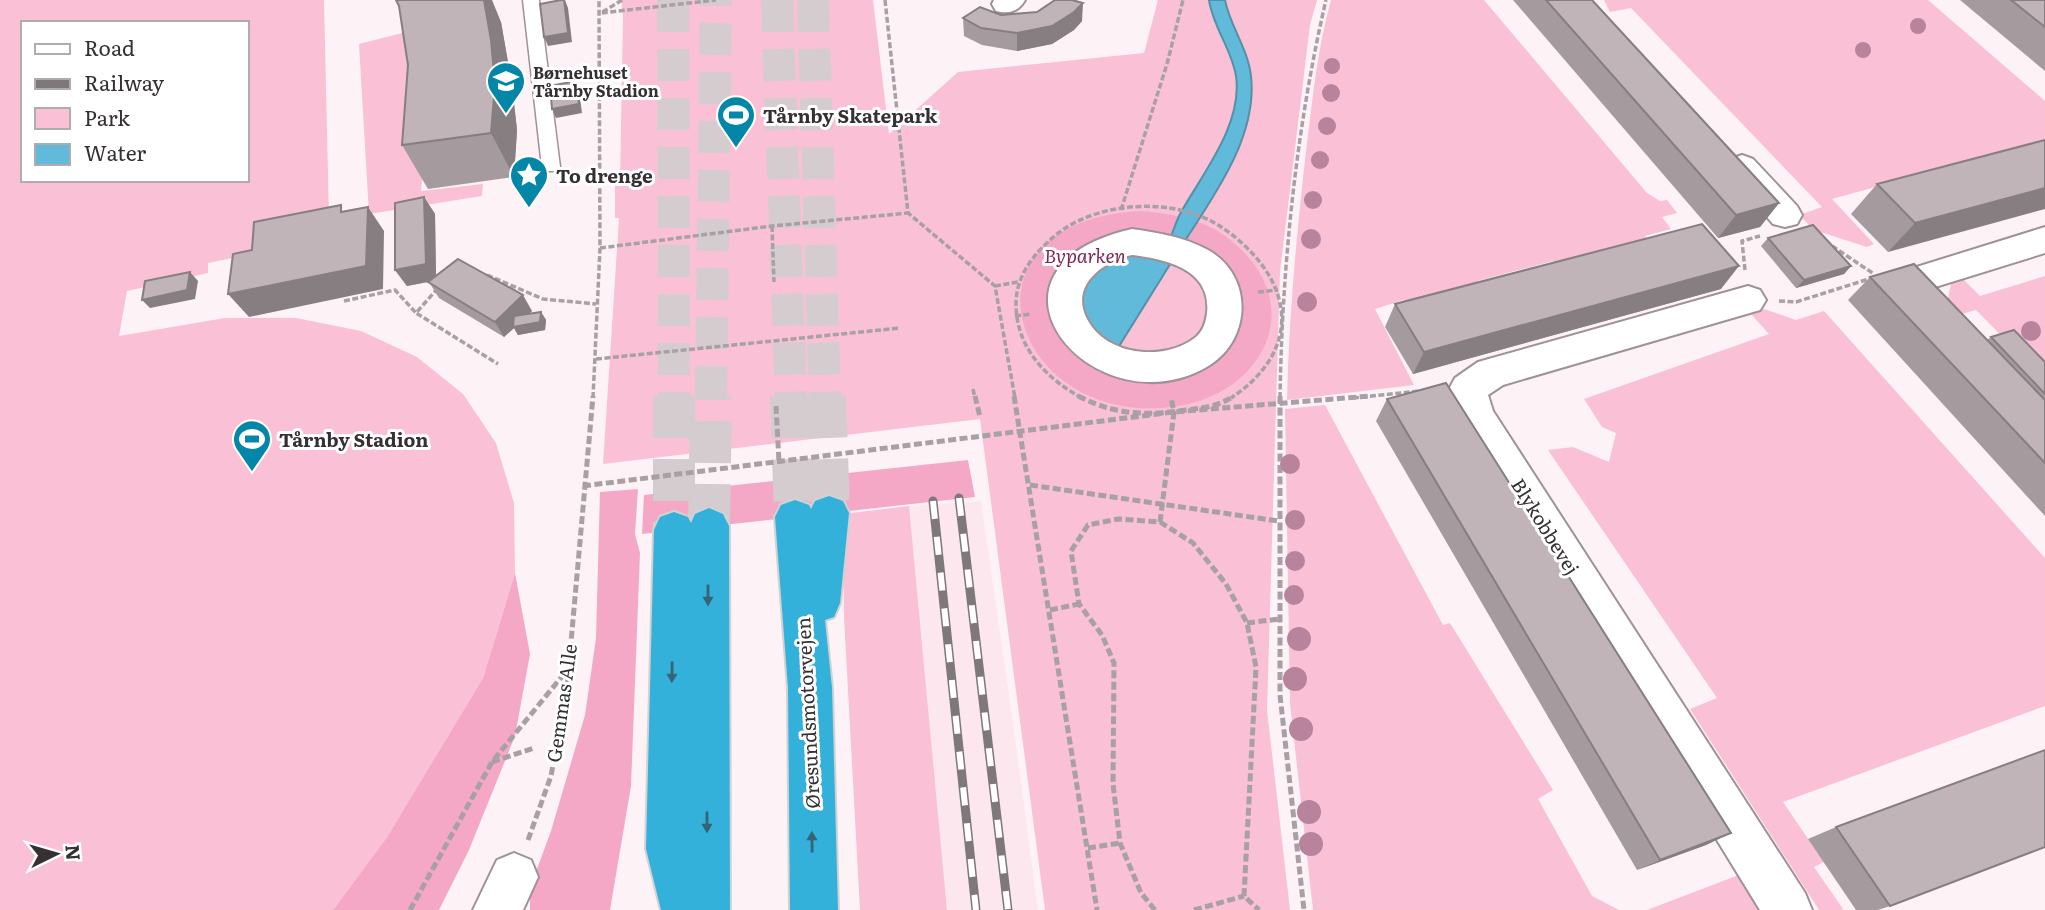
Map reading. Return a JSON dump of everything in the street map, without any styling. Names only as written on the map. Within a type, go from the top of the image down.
[{"type":"highway","name":"Øresundsmotorvejen","points":[[812,515],[810,688],[814,910]]},
{"type":"highway","points":[[685,910],[669,849],[691,528],[706,910]]},
{"type":"street","points":[[1720,143],[1790,220]]},
{"type":"street","points":[[1952,331],[1906,283],[2045,240]]},
{"type":"street","points":[[1132,242],[1163,244],[1191,254],[1207,265],[1219,279],[1226,295],[1227,314],[1220,332],[1208,348],[1188,360],[1165,367],[1143,367],[1121,363],[1101,355],[1084,342],[1073,328],[1066,311],[1065,295],[1070,279],[1080,265],[1094,254],[1112,246],[1132,242]]},
{"type":"street","points":[[1468,390],[1491,373],[1748,300]]},
{"type":"street","name":"Blykobbevej","points":[[1468,390],[1476,416],[1788,910]]},
{"type":"lane","points":[[531,0],[551,167]]},
{"type":"path","name":"Gemmas Alle","points":[[505,893],[551,776],[569,668],[596,359],[600,248],[599,0]]},
{"type":"path","points":[[601,13],[622,0]]},
{"type":"path","points":[[601,13],[716,0]]},
{"type":"path","points":[[885,0],[908,214],[995,286],[1030,485],[1097,910]]},
{"type":"path","points":[[1183,0],[1167,64],[1121,208],[1179,210],[1203,217]]},
{"type":"path","points":[[1304,910],[1280,695],[1278,521],[1281,337],[1298,162],[1312,60],[1326,0]]},
{"type":"path","points":[[600,248],[772,226],[908,214]]},
{"type":"path","points":[[1790,220],[1878,276],[1796,302],[1748,300],[1742,241],[1790,220]]},
{"type":"path","points":[[772,226],[774,282]]},
{"type":"path","points":[[484,274],[543,299],[596,304]]},
{"type":"path","points":[[416,313],[443,282]]},
{"type":"path","points":[[995,286],[1018,282]]},
{"type":"path","points":[[344,301],[395,290],[416,313],[498,364]]},
{"type":"path","points":[[596,359],[900,328]]},
{"type":"path","points":[[973,389],[980,417]]},
{"type":"path","points":[[583,486],[1174,412],[1280,405],[1416,391],[1468,390]]},
{"type":"path","points":[[776,406],[779,462]]},
{"type":"path","points":[[1160,522],[1174,412]]},
{"type":"path","points":[[1030,485],[1278,521]]},
{"type":"path","points":[[1156,910],[1141,893],[1120,843],[1114,784],[1114,663],[1102,635],[1079,604],[1071,551],[1088,526],[1118,519],[1160,522],[1193,543],[1226,584],[1247,622],[1256,667],[1244,896],[1259,910]]},
{"type":"path","points":[[1049,610],[1079,604]]},
{"type":"path","points":[[1247,622],[1279,619]]},
{"type":"path","points":[[410,910],[492,762],[569,668]]},
{"type":"path","points":[[492,762],[534,748]]},
{"type":"path","points":[[1088,848],[1120,843]]},
{"type":"path","points":[[1194,910],[1244,896]]},
{"type":"shaded area","points":[[981,501],[1038,910],[947,910],[909,506]]},
{"type":"green space","name":"Tårnby Stadion","points":[[0,0],[324,0],[329,218],[272,250],[208,263],[208,273],[127,291],[119,336],[225,318],[296,318],[361,331],[417,357],[463,394],[496,443],[514,503],[515,573],[483,678],[387,837],[333,910],[0,910]]},
{"type":"green space","name":"Byparken","points":[[621,0],[873,0],[889,134],[958,72],[1144,53],[1158,0],[1317,0],[1310,25],[1280,272],[1267,710],[1290,910],[1045,910],[980,419],[603,464],[619,218],[615,218],[615,185],[620,183]]},
{"type":"green space","points":[[1331,0],[1484,0],[1647,193],[1660,201],[1667,200],[1677,213],[1662,217],[1671,229],[1645,236],[1654,248],[1562,274],[1553,261],[1477,281],[1486,295],[1412,314],[1403,300],[1375,309],[1414,385],[1287,400],[1303,175],[1316,71]]},
{"type":"green space","points":[[1604,0],[1928,0],[2045,101],[2045,140],[1832,199],[1874,244],[1867,247],[1814,230],[1799,215],[1822,207],[1631,8],[1610,12]]},
{"type":"green space","points":[[410,31],[428,111],[421,191],[483,184],[482,196],[369,214],[359,44]]},
{"type":"green space","points":[[1141,211],[1153,212],[1202,224],[1234,243],[1257,268],[1269,295],[1271,321],[1265,345],[1251,367],[1230,386],[1203,399],[1172,407],[1116,405],[1071,386],[1039,356],[1023,320],[1023,283],[1041,249],[1080,223]],"holes":[[[1094,254],[1207,265],[1208,348],[1121,363]]]},
{"type":"green space","points":[[2045,276],[2045,380],[1976,310],[1951,317],[1947,302],[1951,284],[1962,278],[1980,296]]},
{"type":"green space","points":[[1764,309],[1796,320],[1824,311],[2045,558],[2045,706],[1783,802],[1824,862],[1814,867],[1843,909],[1841,910],[1819,910],[1690,709],[1717,698],[1548,450],[1573,447],[1609,462],[1616,433],[1602,427],[1584,399],[1769,334],[1751,314]]},
{"type":"green space","points":[[1325,405],[1443,625],[1450,623],[1553,790],[1538,799],[1592,896],[1619,910],[1313,910],[1290,703],[1285,409]]},
{"type":"green space","points":[[968,460],[975,497],[642,534],[644,495]]},
{"type":"green space","points":[[638,489],[635,534],[640,553],[631,786],[610,910],[530,910],[530,888],[551,831],[585,715],[596,638],[600,492]]},
{"type":"green space","points":[[909,506],[947,910],[860,910],[844,617],[843,514]]},
{"type":"green space","points":[[515,573],[530,654],[515,736],[469,850],[439,910],[333,910],[387,837],[483,678]]},
{"type":"green space","points":[[1744,873],[1768,910],[1647,910]]},
{"type":"water","points":[[1209,0],[1225,0],[1249,66],[1251,99],[1247,122],[1230,166],[1181,247],[1168,244],[1180,214],[1227,131],[1237,94],[1234,66],[1214,20]]},
{"type":"water","points":[[1148,253],[1174,258],[1116,351],[1086,330],[1078,293],[1091,276],[1107,264],[1127,256]]},
{"type":"building","points":[[396,0],[484,0],[495,85],[491,133],[402,145],[408,65]]},
{"type":"building","points":[[564,0],[568,33],[544,37],[540,4]]},
{"type":"building","points":[[1055,0],[1083,3],[1052,26],[1017,33],[981,28],[963,18],[980,7],[1001,15],[1037,12]]},
{"type":"building","points":[[1546,0],[1592,0],[1779,203],[1736,215]]},
{"type":"building","points":[[2011,0],[2045,0],[2045,27]]},
{"type":"building","points":[[576,81],[579,104],[552,109],[550,86]]},
{"type":"building","points":[[2045,140],[2045,188],[1915,223],[1877,184]]},
{"type":"building","points":[[424,197],[426,264],[395,270],[395,203]]},
{"type":"building","points":[[341,205],[341,212],[368,207],[366,266],[228,294],[233,254],[252,250],[254,222]]},
{"type":"building","points":[[1702,224],[1739,266],[1424,352],[1395,304]]},
{"type":"building","points":[[1813,225],[1851,266],[1804,280],[1768,238]]},
{"type":"building","points":[[458,259],[523,295],[495,322],[428,282]]},
{"type":"building","points":[[1914,264],[2045,400],[2045,463],[1870,277]]},
{"type":"building","points":[[190,272],[187,290],[142,300],[145,281]]},
{"type":"building","points":[[541,312],[540,322],[513,327],[514,316]]},
{"type":"building","points":[[2014,330],[2045,362],[2045,394],[1991,337]]},
{"type":"building","points":[[1446,383],[1731,833],[1660,860],[1387,399]]},
{"type":"building","points":[[2045,750],[2045,847],[1890,906],[1836,827]]},
{"type":"tunnel","points":[[673,0],[674,398]]},
{"type":"tunnel","points":[[711,398],[716,0]]},
{"type":"tunnel","points":[[777,0],[791,398]]},
{"type":"tunnel","points":[[813,0],[825,398]]},
{"type":"tunnel","points":[[709,526],[711,396]]},
{"type":"tunnel","points":[[791,396],[795,517]]},
{"type":"tunnel","points":[[825,396],[829,513]]},
{"type":"tunnel","points":[[674,398],[674,530]]},
{"type":"railway","points":[[959,498],[1008,910]]},
{"type":"railway","points":[[933,501],[976,910]]},
{"type":"place","name":"Børnehuset Tårnby Stadion","points":[[506,115]]},
{"type":"place","name":"Tårnby Skatepark","points":[[736,149]]},
{"type":"place","name":"To drenge","points":[[529,209]]},
{"type":"place","name":"Tårnby Stadion","points":[[252,473]]}]
